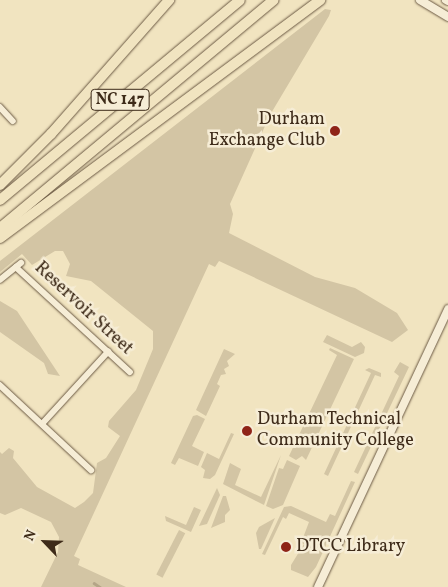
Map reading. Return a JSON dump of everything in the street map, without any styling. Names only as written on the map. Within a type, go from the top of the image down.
[{"type":"highway","points":[[126,50],[163,0]]},
{"type":"highway","points":[[0,185],[51,134],[169,0]]},
{"type":"highway","name":"NC 147","points":[[0,200],[240,0]]},
{"type":"highway","name":"NC 147","points":[[0,228],[274,0]]},
{"type":"highway","points":[[0,238],[320,0]]},
{"type":"street","points":[[420,0],[448,16]]},
{"type":"street","points":[[0,107],[13,120]]},
{"type":"street","name":"Reservoir Street","points":[[0,280],[19,265],[130,372]]},
{"type":"street","points":[[318,587],[448,309]]},
{"type":"street","points":[[42,424],[108,352]]},
{"type":"street","points":[[0,386],[91,470]]},
{"type":"shaded area","points":[[325,9],[331,10],[329,16],[270,115],[230,204],[233,214],[229,233],[315,277],[355,288],[397,313],[408,330],[392,342],[219,261],[215,267],[209,264],[74,556],[80,559],[78,565],[126,587],[41,587],[58,552],[59,537],[51,522],[21,508],[5,515],[0,513],[0,452],[2,454],[9,448],[14,451],[13,458],[37,487],[75,508],[84,502],[93,493],[97,463],[106,458],[120,436],[108,427],[109,421],[136,390],[153,349],[153,331],[91,281],[66,276],[70,264],[63,251],[55,251],[32,265],[22,254],[0,272],[0,261]]},
{"type":"shaded area","points":[[0,301],[17,311],[60,376],[48,374],[44,363],[0,332]]},
{"type":"shaded area","points":[[327,335],[352,347],[361,342],[365,347],[364,353],[355,357],[323,342]]},
{"type":"shaded area","points":[[330,348],[354,359],[306,460],[302,456],[296,460],[289,456],[337,355],[329,350]]},
{"type":"shaded area","points":[[224,349],[235,354],[227,361],[229,366],[224,369],[226,374],[221,375],[217,384],[220,386],[206,416],[196,410]]},
{"type":"shaded area","points":[[400,362],[409,367],[358,474],[354,472],[399,376],[394,372]]},
{"type":"shaded area","points":[[369,368],[381,373],[381,377],[375,375],[328,476],[324,474],[371,373],[365,370]]},
{"type":"shaded area","points":[[197,415],[205,419],[192,446],[204,452],[198,466],[179,458],[175,465],[171,463],[193,416]]},
{"type":"shaded area","points":[[231,433],[234,434],[215,475],[210,479],[203,478],[205,470],[201,467],[207,453],[219,459]]},
{"type":"shaded area","points":[[281,455],[264,505],[223,484],[230,463],[241,469],[235,485],[261,497]]},
{"type":"shaded area","points":[[287,460],[300,466],[283,505],[273,509],[266,506],[279,468],[283,469]]},
{"type":"shaded area","points":[[351,481],[355,482],[316,567],[308,577],[291,570],[291,565],[304,544],[301,543],[309,522],[289,513],[286,519],[283,517],[265,555],[262,554],[284,507],[291,506],[326,522],[330,514],[335,516]]},
{"type":"shaded area","points":[[217,488],[220,495],[207,524],[199,526]]},
{"type":"shaded area","points":[[223,496],[226,496],[230,510],[225,515],[225,522],[211,528]]},
{"type":"shaded area","points":[[194,507],[201,510],[191,532],[166,521],[165,516],[186,525]]},
{"type":"shaded area","points":[[275,518],[261,549],[259,549],[256,533],[259,527]]},
{"type":"shaded area","points":[[179,530],[185,533],[163,578],[156,575]]},
{"type":"waterway","points":[[94,583],[100,587]]},
{"type":"place","name":"Durham Exchange Club","points":[[335,131]]},
{"type":"place","name":"Durham Technical Community College","points":[[247,431]]},
{"type":"place","name":"DTCC Library","points":[[286,547]]}]
